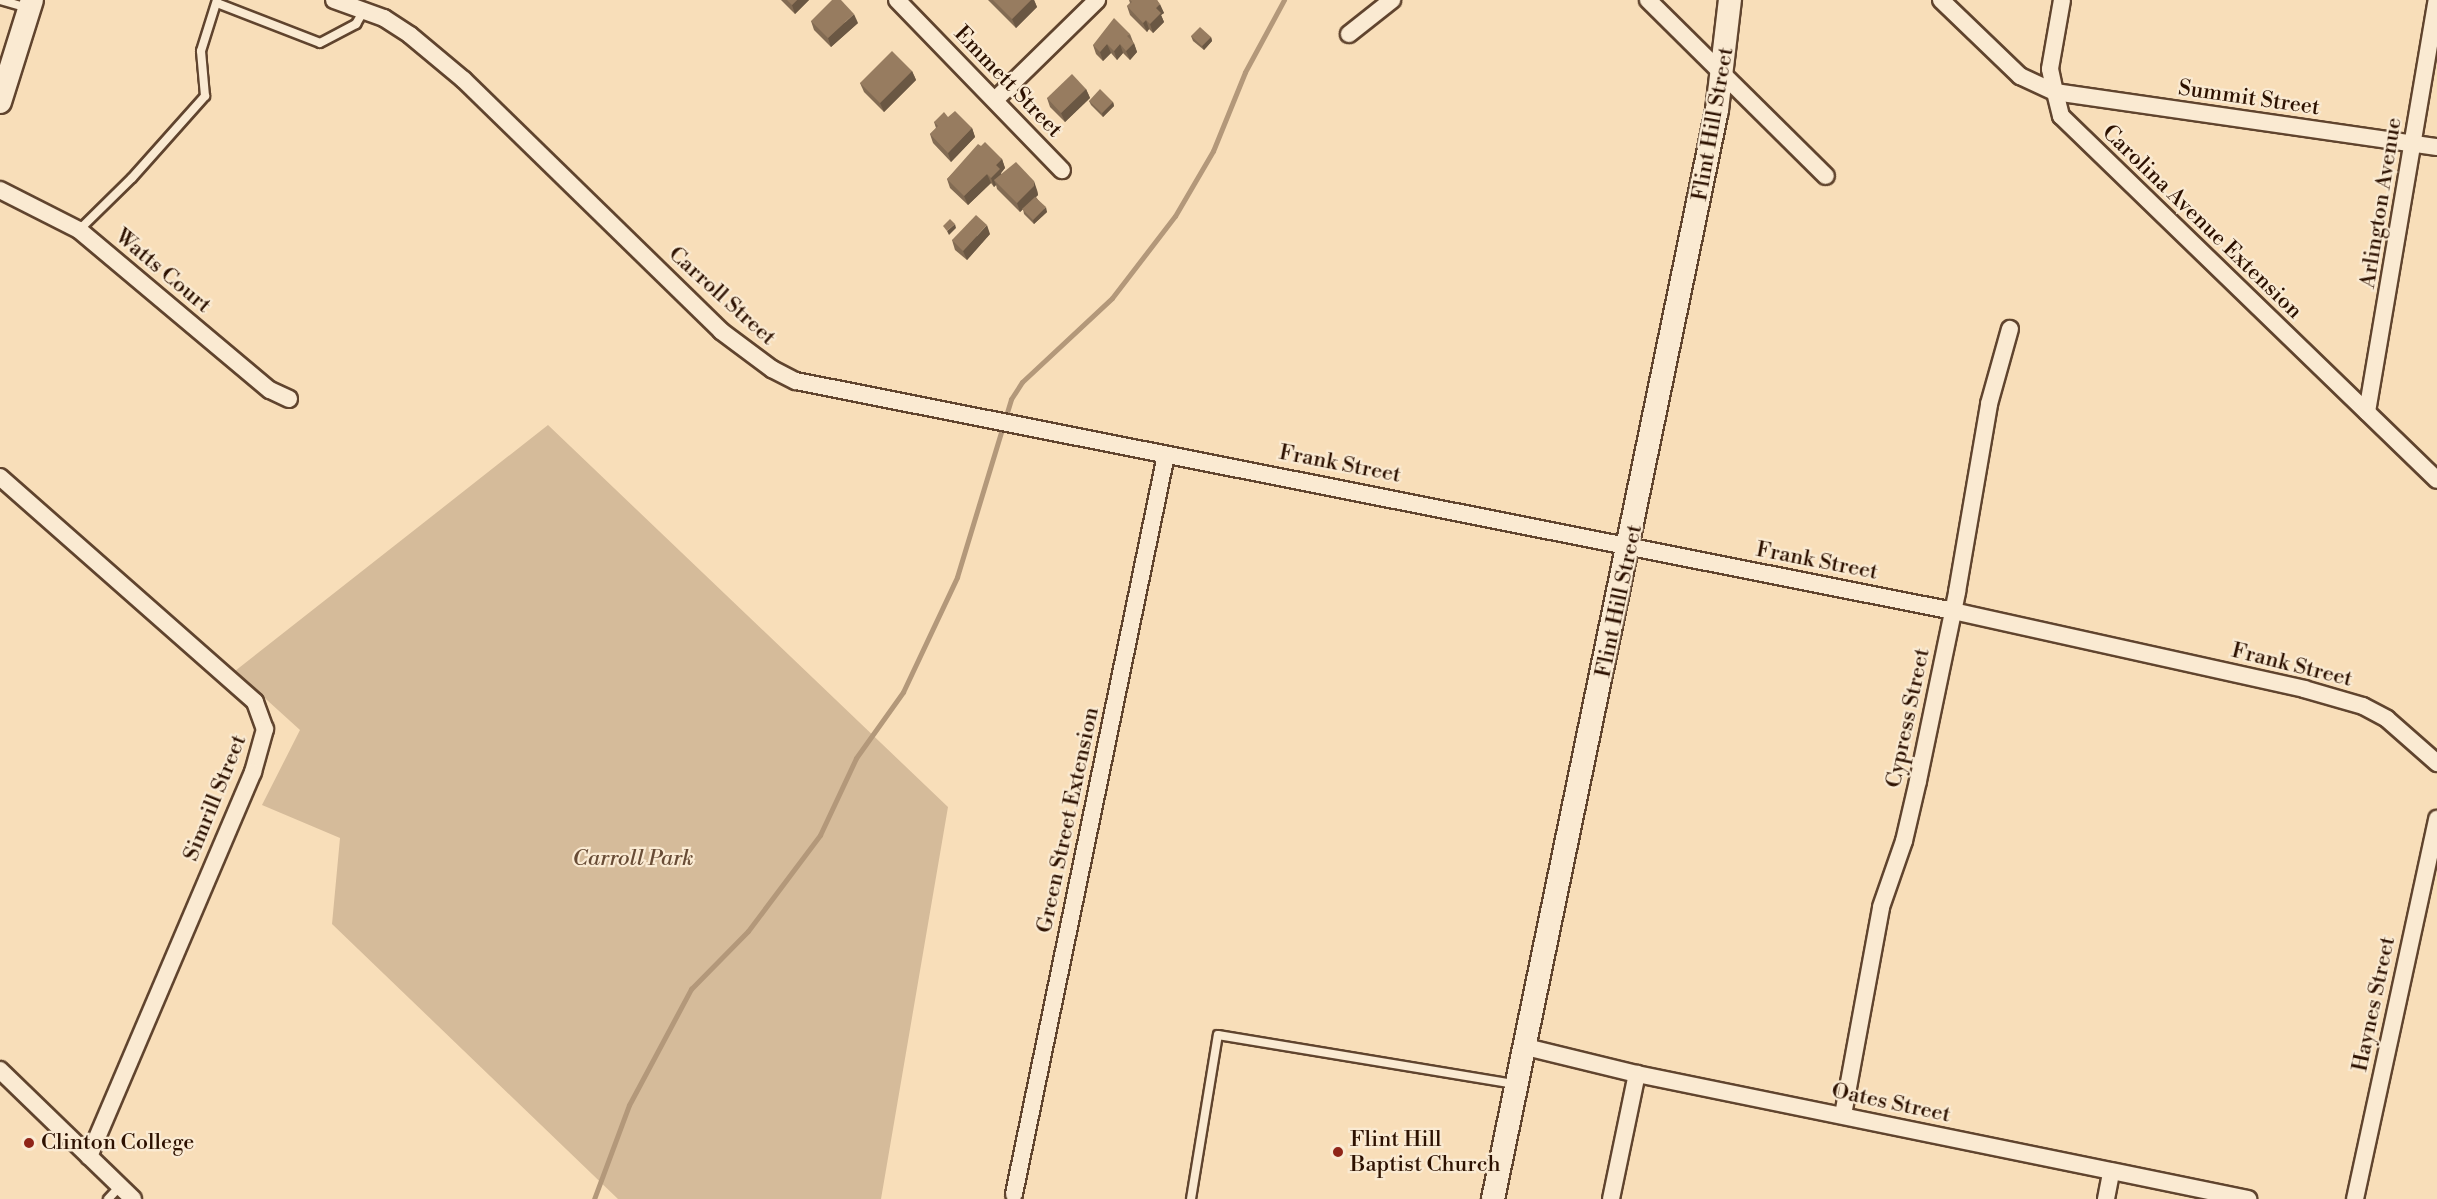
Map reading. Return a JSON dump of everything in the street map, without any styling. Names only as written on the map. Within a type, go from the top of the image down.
[{"type":"street","name":"Emmett Street","points":[[897,0],[1062,171]]},
{"type":"street","points":[[995,100],[1097,0]]},
{"type":"street","points":[[1349,34],[1392,0]]},
{"type":"street","points":[[1648,0],[1724,72],[1826,176]]},
{"type":"street","name":"Flint Hill Street","points":[[1493,1199],[1630,546],[1724,72],[1730,0]]},
{"type":"street","points":[[1941,0],[2020,76],[2055,92]]},
{"type":"street","name":"Carolina Avenue Extension","points":[[2061,0],[2050,69],[2061,116],[2437,480]]},
{"type":"street","name":"Arlington Avenue","points":[[2367,412],[2437,0]]},
{"type":"street","points":[[0,102],[30,4]]},
{"type":"street","name":"Carroll Street","points":[[350,4],[410,35],[464,80],[721,331],[772,369],[796,381],[1166,455]]},
{"type":"street","name":"Summit Street","points":[[2055,92],[2437,147]]},
{"type":"street","name":"Watts Court","points":[[0,190],[79,230],[270,390],[289,399]]},
{"type":"street","name":"Cypress Street","points":[[1843,1115],[1881,908],[1904,841],[1953,611],[1989,404],[2010,329]]},
{"type":"street","name":"Frank Street","points":[[1166,455],[1953,611],[2338,698],[2387,719],[2437,763]]},
{"type":"street","name":"Green Street Extension","points":[[1014,1194],[1166,455]]},
{"type":"street","name":"Simrill Street","points":[[0,477],[255,702],[266,729],[253,772],[89,1157]]},
{"type":"street","name":"Haynes Street","points":[[2355,1199],[2437,819]]},
{"type":"street","name":"Oates Street","points":[[1526,1047],[1637,1074],[1843,1115],[2111,1174],[2248,1199]]},
{"type":"street","points":[[0,1070],[133,1199]]},
{"type":"street","points":[[1611,1199],[1637,1074]]},
{"type":"street","points":[[2106,1199],[2111,1174]]},
{"type":"lane","points":[[0,0],[30,4]]},
{"type":"lane","points":[[79,230],[132,178],[205,96],[201,51],[217,1],[320,43],[356,24],[350,4]]},
{"type":"lane","points":[[1191,1199],[1218,1035],[1518,1084]]},
{"type":"lane","points":[[108,1199],[120,1186]]},
{"type":"green space","name":"Carroll Park","points":[[548,425],[948,807],[881,1199],[618,1199],[332,924],[340,838],[262,805],[300,730],[235,671]]},
{"type":"building","points":[[787,0],[797,0],[792,5]]},
{"type":"building","points":[[832,0],[841,0],[854,14],[828,38],[811,21]]},
{"type":"building","points":[[993,0],[1031,0],[1012,19]]},
{"type":"building","points":[[1130,0],[1157,0],[1160,4],[1156,8],[1161,13],[1150,24],[1146,20],[1143,23],[1127,6],[1132,2]]},
{"type":"building","points":[[1114,18],[1130,34],[1127,36],[1134,43],[1126,51],[1120,44],[1114,51],[1107,44],[1100,52],[1093,45]]},
{"type":"building","points":[[1200,27],[1211,37],[1202,46],[1191,36]]},
{"type":"building","points":[[892,51],[912,71],[880,103],[860,83]]},
{"type":"building","points":[[1072,74],[1086,89],[1061,113],[1047,98]]},
{"type":"building","points":[[1100,89],[1113,102],[1102,113],[1089,101]]},
{"type":"building","points":[[955,111],[972,128],[948,153],[930,134],[938,126],[934,122],[944,112],[948,117]]},
{"type":"building","points":[[985,142],[1002,159],[996,165],[1000,169],[991,178],[987,174],[964,196],[947,179],[978,144],[981,146]]},
{"type":"building","points":[[1016,162],[1034,181],[1034,186],[1017,203],[994,180]]},
{"type":"building","points":[[1035,197],[1046,207],[1033,220],[1022,209]]},
{"type":"building","points":[[976,215],[987,225],[963,251],[952,240]]},
{"type":"building","points":[[950,219],[955,224],[947,231],[943,226]]},
{"type":"waterway","points":[[594,1199],[629,1105],[691,989],[748,931],[820,835],[856,758],[903,692],[957,577],[1011,399],[1022,382],[1112,298],[1175,216],[1213,151],[1245,72],[1284,0]]},
{"type":"place","name":"Clinton College","points":[[29,1143]]},
{"type":"place","name":"Flint Hill Baptist Church","points":[[1338,1152]]}]
